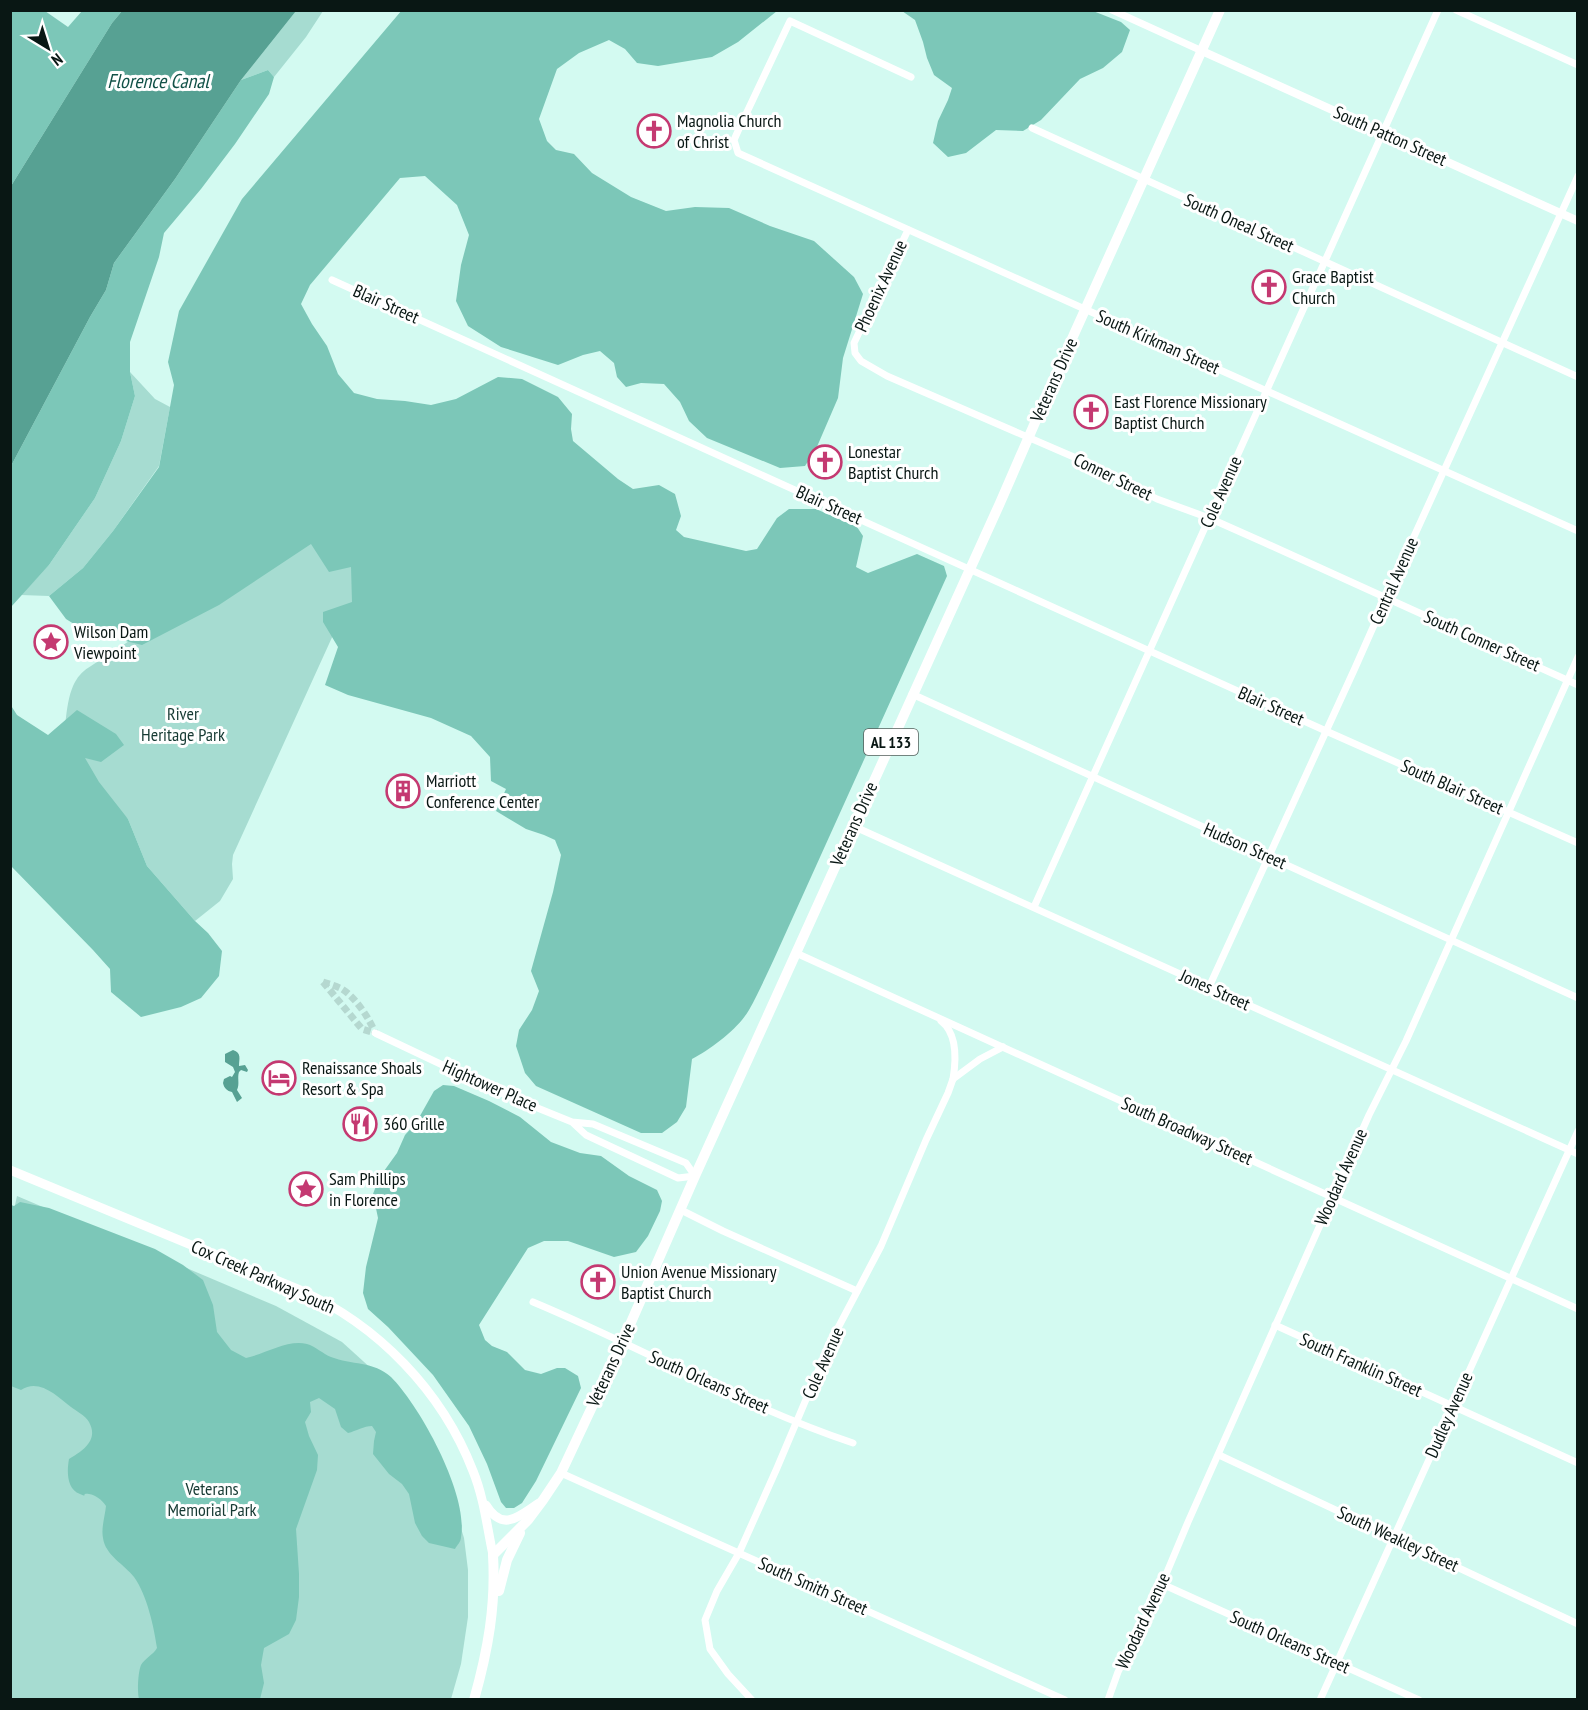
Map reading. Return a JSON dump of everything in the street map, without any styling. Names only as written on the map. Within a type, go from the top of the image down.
[{"type":"main road","name":"Veterans Drive","points":[[493,1555],[528,1520],[561,1473],[622,1343],[1220,10]]},
{"type":"main road","name":"Cox Creek Parkway South","points":[[10,1170],[318,1298],[342,1312],[383,1343],[428,1390],[457,1435],[474,1471],[482,1496],[493,1555]]},
{"type":"main road","points":[[482,1496],[492,1514],[506,1520],[514,1520],[543,1500]]},
{"type":"main road","points":[[474,1700],[507,1560],[528,1520]]},
{"type":"main road","points":[[493,1555],[495,1586],[493,1615]]},
{"type":"street","points":[[1112,10],[1202,51]]},
{"type":"street","name":"Cole Avenue","points":[[1034,908],[1438,10]]},
{"type":"street","points":[[1456,10],[1578,65]]},
{"type":"street","name":"South Kirkman Street","points":[[910,77],[790,21],[734,140],[738,153],[1578,531]]},
{"type":"street","name":"South Patton Street","points":[[1202,51],[1578,221]]},
{"type":"street","name":"South Oneal Street","points":[[1032,128],[1578,377]]},
{"type":"street","name":"Central Avenue","points":[[1209,987],[1578,176]]},
{"type":"street","name":"Phoenix Avenue","points":[[854,343],[908,230]]},
{"type":"street","name":"Blair Street","points":[[332,280],[1326,730]]},
{"type":"street","name":"Conner Street","points":[[854,343],[855,353],[861,361],[887,376],[1083,461],[1157,499],[1209,518],[1386,598]]},
{"type":"street","name":"South Conner Street","points":[[1386,598],[1578,685]]},
{"type":"street","name":"Woodard Avenue","points":[[1108,1700],[1118,1672],[1162,1584],[1369,1114],[1392,1070],[1578,657]]},
{"type":"street","name":"Hudson Street","points":[[912,694],[1578,998]]},
{"type":"street","name":"South Blair Street","points":[[1326,730],[1578,843]]},
{"type":"street","name":"Jones Street","points":[[853,826],[1578,1154]]},
{"type":"street","name":"South Broadway Street","points":[[796,953],[1578,1309]]},
{"type":"street","name":"Cole Avenue","points":[[752,1700],[728,1674],[710,1649],[705,1620],[717,1591],[739,1553],[829,1345],[881,1246],[948,1094],[956,1064],[954,1043],[946,1025],[934,1016]]},
{"type":"street","name":"Hightower Place","points":[[375,1033],[508,1096],[572,1122],[593,1124],[686,1163],[695,1176],[678,1178],[586,1135],[572,1122]]},
{"type":"street","points":[[953,1079],[980,1059],[1003,1047]]},
{"type":"street","name":"Dudley Avenue","points":[[1320,1700],[1578,1131]]},
{"type":"street","points":[[681,1210],[857,1291]]},
{"type":"street","name":"South Orleans Street","points":[[533,1302],[796,1421],[853,1443]]},
{"type":"street","name":"South Franklin Street","points":[[1275,1325],[1578,1463]]},
{"type":"street","name":"South Weakley Street","points":[[1219,1455],[1578,1624]]},
{"type":"street","name":"South Smith Street","points":[[561,1473],[1065,1700]]},
{"type":"street","name":"South Orleans Street","points":[[1162,1584],[1419,1700]]},
{"type":"green space","points":[[402,10],[777,11],[738,42],[712,57],[658,66],[637,63],[625,49],[609,40],[579,53],[557,69],[539,119],[547,141],[556,150],[574,154],[592,173],[631,197],[666,211],[695,207],[729,208],[770,226],[814,241],[854,277],[863,294],[843,358],[838,398],[816,449],[805,466],[780,468],[707,438],[689,421],[680,402],[664,384],[641,383],[626,387],[617,377],[614,363],[600,351],[558,365],[501,347],[468,326],[456,301],[461,265],[469,235],[457,205],[425,176],[400,178],[310,285],[301,304],[327,346],[338,374],[354,393],[377,399],[431,405],[456,399],[498,377],[522,379],[558,397],[572,414],[573,441],[618,479],[633,489],[659,485],[675,494],[681,516],[676,530],[684,537],[746,551],[757,549],[777,518],[789,509],[816,509],[857,527],[863,536],[856,567],[868,573],[917,554],[944,566],[947,576],[756,998],[744,1017],[731,1031],[692,1059],[686,1107],[677,1122],[662,1133],[641,1133],[536,1086],[525,1073],[516,1046],[519,1030],[532,1010],[539,991],[531,971],[561,855],[555,840],[526,829],[496,811],[506,789],[491,781],[490,757],[471,736],[431,718],[348,695],[325,685],[338,647],[323,622],[323,612],[352,602],[351,567],[329,572],[311,544],[219,605],[142,645],[85,631],[66,619],[49,596],[83,568],[159,467],[174,385],[168,362],[179,311],[242,199]]},
{"type":"green space","points":[[11,11],[45,11],[68,27],[82,11],[122,11],[112,23],[11,186]]},
{"type":"green space","points":[[296,11],[323,11],[306,37],[274,77],[268,70],[241,80]]},
{"type":"green space","points":[[902,11],[1093,11],[1121,22],[1130,30],[1122,52],[1103,68],[1080,79],[1041,120],[1023,131],[996,130],[966,153],[948,157],[933,143],[938,121],[952,88],[934,75],[915,20]]},
{"type":"green space","points":[[268,70],[274,77],[269,94],[235,144],[164,233],[159,257],[130,342],[130,372],[135,396],[121,441],[95,498],[49,565],[11,607],[11,466],[106,290],[114,263],[175,179],[241,80]]},
{"type":"green space","points":[[130,372],[155,399],[170,407],[159,466],[113,531],[83,568],[49,596],[21,595],[49,565],[95,498],[121,441],[135,396]]},
{"type":"green space","name":"River Heritage Park","points":[[310,532],[410,565],[344,611],[233,855],[233,879],[220,901],[195,921],[147,866],[128,819],[63,755],[69,698],[78,677],[91,666]]},
{"type":"green space","points":[[10,704],[17,715],[48,735],[77,710],[116,734],[124,745],[101,762],[85,758],[99,782],[128,819],[147,866],[222,951],[219,976],[201,998],[181,1007],[141,1017],[111,992],[110,969],[11,866]]},
{"type":"green space","points":[[443,1085],[454,1086],[520,1117],[551,1142],[580,1153],[601,1156],[629,1176],[657,1190],[662,1201],[660,1211],[648,1236],[636,1252],[614,1257],[568,1241],[544,1241],[528,1248],[479,1325],[485,1340],[492,1346],[507,1352],[525,1370],[541,1374],[557,1368],[565,1368],[578,1376],[581,1388],[536,1481],[522,1503],[514,1508],[506,1508],[501,1502],[487,1464],[469,1426],[433,1375],[368,1309],[363,1293],[366,1267],[378,1218],[373,1194],[379,1178],[397,1153],[405,1135],[416,1123],[434,1091]]},
{"type":"green space","name":"Veterans Memorial Park","points":[[17,1196],[276,1306],[342,1342],[374,1371],[453,1503],[464,1538],[468,1570],[468,1617],[461,1664],[451,1699],[11,1699],[11,1223]]},
{"type":"green space","points":[[20,1202],[49,1208],[155,1249],[183,1265],[203,1280],[213,1305],[217,1332],[231,1350],[246,1358],[284,1345],[300,1343],[310,1345],[339,1360],[377,1368],[391,1377],[403,1390],[428,1429],[450,1476],[458,1498],[461,1519],[461,1539],[455,1549],[429,1543],[422,1536],[415,1523],[409,1494],[373,1454],[376,1432],[372,1426],[348,1433],[341,1427],[335,1409],[319,1398],[310,1402],[311,1412],[305,1422],[318,1455],[317,1470],[296,1529],[299,1597],[296,1620],[289,1634],[264,1648],[261,1665],[264,1683],[260,1699],[139,1699],[138,1682],[141,1665],[157,1648],[146,1602],[134,1577],[107,1550],[102,1530],[106,1506],[94,1495],[85,1494],[84,1496],[75,1492],[68,1479],[69,1459],[84,1449],[91,1440],[92,1428],[83,1415],[48,1390],[34,1386],[21,1390],[11,1386],[11,1205],[14,1206]]},
{"type":"water","name":"Florence Canal","points":[[122,11],[296,11],[241,80],[175,179],[114,263],[106,290],[11,466],[11,186],[112,23]]},
{"type":"water","points":[[233,1050],[239,1055],[239,1066],[245,1065],[248,1070],[239,1072],[237,1090],[242,1098],[237,1102],[232,1092],[226,1089],[223,1083],[224,1079],[232,1077],[235,1072],[233,1067],[225,1062],[225,1054]]},
{"type":"tunnel","points":[[323,982],[342,989],[352,997],[366,1015],[375,1033]]},
{"type":"tunnel","points":[[323,982],[362,1029],[375,1033]]},
{"type":"place","name":"Magnolia Church of Christ","points":[[654,131]]},
{"type":"place","name":"Grace Baptist Church","points":[[1269,287]]},
{"type":"place","name":"East Florence Missionary Baptist Church","points":[[1091,412]]},
{"type":"place","name":"Lonestar Baptist Church","points":[[825,462]]},
{"type":"place","name":"Wilson Dam Viewpoint","points":[[51,642]]},
{"type":"place","name":"Marriott Conference Center","points":[[403,791]]},
{"type":"place","name":"Renaissance Shoals Resort & Spa","points":[[279,1078]]},
{"type":"place","name":"360 Grille","points":[[360,1124]]},
{"type":"place","name":"Sam Phillips in Florence","points":[[306,1189]]},
{"type":"place","name":"Union Avenue Missionary Baptist Church","points":[[598,1282]]}]
